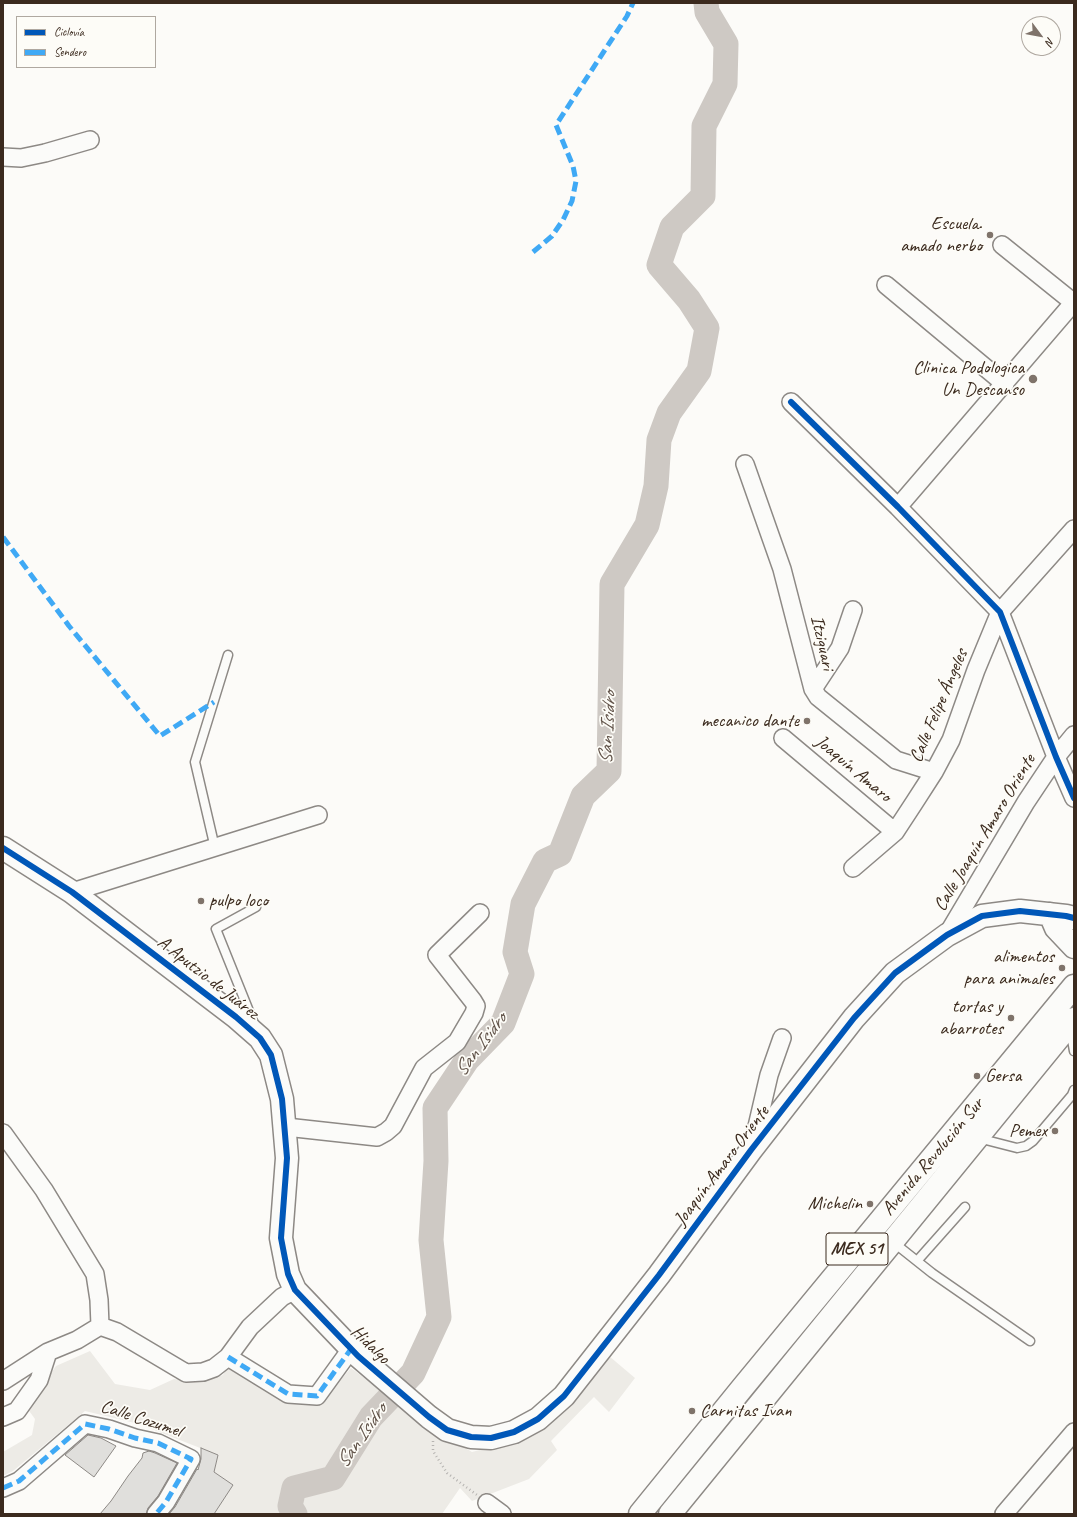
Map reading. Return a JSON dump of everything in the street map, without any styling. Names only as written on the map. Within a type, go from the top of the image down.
[{"type":"street","points":[[3,157],[21,158],[90,140]]},
{"type":"street","points":[[898,507],[1074,302],[1002,245]]},
{"type":"street","points":[[886,285],[1005,384]]},
{"type":"street","points":[[791,402],[898,507],[1000,612],[1056,757],[1074,798]]},
{"type":"street","name":"Itziguari","points":[[745,464],[782,569],[813,689],[818,697],[896,760],[934,772]]},
{"type":"street","name":"Calle Felipe Ángeles","points":[[853,868],[895,832],[934,772],[951,740],[976,670],[1000,612],[1074,529]]},
{"type":"street","points":[[813,689],[840,648],[854,610]]},
{"type":"street","name":"Calle Joaquín Amaro Oriente","points":[[947,935],[1026,802],[1056,757],[1074,735]]},
{"type":"street","name":"Joaquín Amaro","points":[[784,738],[895,832]]},
{"type":"street","points":[[72,892],[318,816]]},
{"type":"street","name":"A Aputzio de Juárez","points":[[3,848],[72,892],[236,1017],[260,1038],[271,1055],[277,1074],[286,1127],[288,1158],[281,1238],[288,1274],[295,1290]]},
{"type":"street","name":"Joaquín Amaro Oriente","points":[[434,1421],[447,1430],[471,1437],[491,1438],[514,1432],[538,1419],[564,1396],[659,1276],[751,1150],[854,1018],[895,973],[947,935],[982,916],[1020,911],[1074,918]]},
{"type":"street","points":[[286,1127],[376,1137],[386,1132],[393,1126],[424,1068],[457,1042],[474,1013],[476,1006],[473,1001],[437,955],[480,913]]},
{"type":"street","points":[[1050,914],[1056,928],[1074,947]]},
{"type":"street","name":"Avenida Revolución Sur","points":[[640,1514],[1074,986]]},
{"type":"street","name":"Avenida Revolución Sur","points":[[670,1514],[1072,1022]]},
{"type":"street","points":[[751,1150],[769,1075],[782,1038]]},
{"type":"street","points":[[3,1133],[44,1190],[95,1274],[99,1300],[100,1326]]},
{"type":"street","points":[[100,1326],[117,1332],[186,1373],[203,1372],[214,1368],[228,1357],[250,1327],[282,1297],[295,1290]]},
{"type":"street","name":"Hidalgo","points":[[295,1290],[355,1353],[434,1421]]},
{"type":"street","points":[[3,1381],[48,1352],[77,1340],[100,1326]]},
{"type":"street","points":[[3,1417],[17,1411],[39,1380],[48,1352]]},
{"type":"street","points":[[228,1357],[288,1394],[317,1396],[355,1353]]},
{"type":"street","name":"Calle Cozumel","points":[[3,1488],[19,1481],[86,1424],[158,1443],[191,1459],[166,1502],[156,1514]]},
{"type":"street","points":[[1004,1514],[1074,1432]]},
{"type":"street","points":[[487,1503],[502,1514]]},
{"type":"lane","points":[[215,848],[195,762],[228,655]]},
{"type":"lane","points":[[256,907],[216,929],[260,1038]]},
{"type":"lane","points":[[1072,1022],[1074,1051]]},
{"type":"lane","points":[[977,1138],[1017,1148],[1026,1146],[1072,1095],[1074,1090]]},
{"type":"lane","points":[[917,1261],[965,1207]]},
{"type":"lane","points":[[892,1242],[1030,1341]]},
{"type":"path","points":[[434,1421],[433,1451],[447,1472],[487,1503]]},
{"type":"shaded area","points":[[90,1351],[115,1384],[150,1390],[174,1379],[199,1382],[223,1375],[228,1366],[285,1403],[319,1404],[351,1368],[429,1426],[472,1452],[526,1438],[609,1356],[635,1378],[609,1412],[594,1397],[551,1441],[557,1450],[529,1479],[472,1501],[460,1488],[442,1514],[214,1514],[233,1485],[214,1472],[218,1455],[139,1424],[85,1411],[13,1471],[3,1476],[3,1452],[32,1435],[35,1419],[27,1408],[56,1366]]},
{"type":"building","points":[[88,1435],[101,1438],[116,1446],[94,1477],[65,1455]]},
{"type":"building","points":[[201,1448],[218,1455],[214,1472],[233,1485],[214,1514],[169,1514],[175,1507],[197,1469],[198,1470],[201,1459]]},
{"type":"building","points":[[149,1451],[177,1463],[158,1496],[148,1508],[146,1514],[100,1514],[142,1458],[143,1453]]},
{"type":"waterway","name":"San Isidro","points":[[295,1514],[290,1506],[294,1488],[333,1478],[371,1417],[413,1373],[439,1317],[431,1240],[436,1161],[435,1108],[467,1060],[503,1023],[522,974],[515,952],[523,904],[545,861],[560,854],[583,796],[609,771],[612,584],[647,525],[656,486],[659,440],[669,413],[699,371],[707,328],[689,300],[659,265],[672,227],[703,196],[704,126],[725,84],[726,44],[707,12],[706,3]]},
{"type":"marked path","points":[[533,252],[552,236],[563,220],[572,201],[576,181],[573,166],[556,125],[627,16],[633,3]]},
{"type":"marked path","points":[[3,537],[69,626],[160,736],[214,702]]},
{"type":"marked path","points":[[228,1357],[288,1394],[317,1396],[351,1349]]},
{"type":"marked path","points":[[3,1488],[19,1481],[85,1424],[109,1429],[135,1438],[158,1443],[191,1459],[166,1502],[156,1514]]},
{"type":"cycle path","points":[[791,402],[898,507],[1000,612],[1056,757],[1074,798]]},
{"type":"cycle path","points":[[3,848],[72,892],[236,1017],[260,1038],[271,1055],[282,1099],[287,1158],[281,1238],[288,1274],[295,1290],[358,1356],[429,1417],[447,1430],[471,1437],[491,1438],[514,1432],[538,1419],[564,1396],[659,1275],[751,1150],[854,1018],[895,973],[947,935],[982,916],[1020,911],[1074,918]]},
{"type":"place","name":"Escuela. amado nerbo","points":[[990,235]]},
{"type":"place","name":"Clinica Podologica Un Descanso","points":[[1033,379]]},
{"type":"place","name":"mecanico dante","points":[[807,721]]},
{"type":"place","name":"pulpo loco","points":[[201,901]]},
{"type":"place","name":"alimentos para animales","points":[[1062,968]]},
{"type":"place","name":"tortas y abarrotes","points":[[1011,1018]]},
{"type":"place","name":"Gersa","points":[[977,1076]]},
{"type":"place","name":"Pemex","points":[[1055,1131]]},
{"type":"place","name":"Michelin","points":[[870,1204]]},
{"type":"place","name":"Carnitas Ivan","points":[[692,1411]]}]
